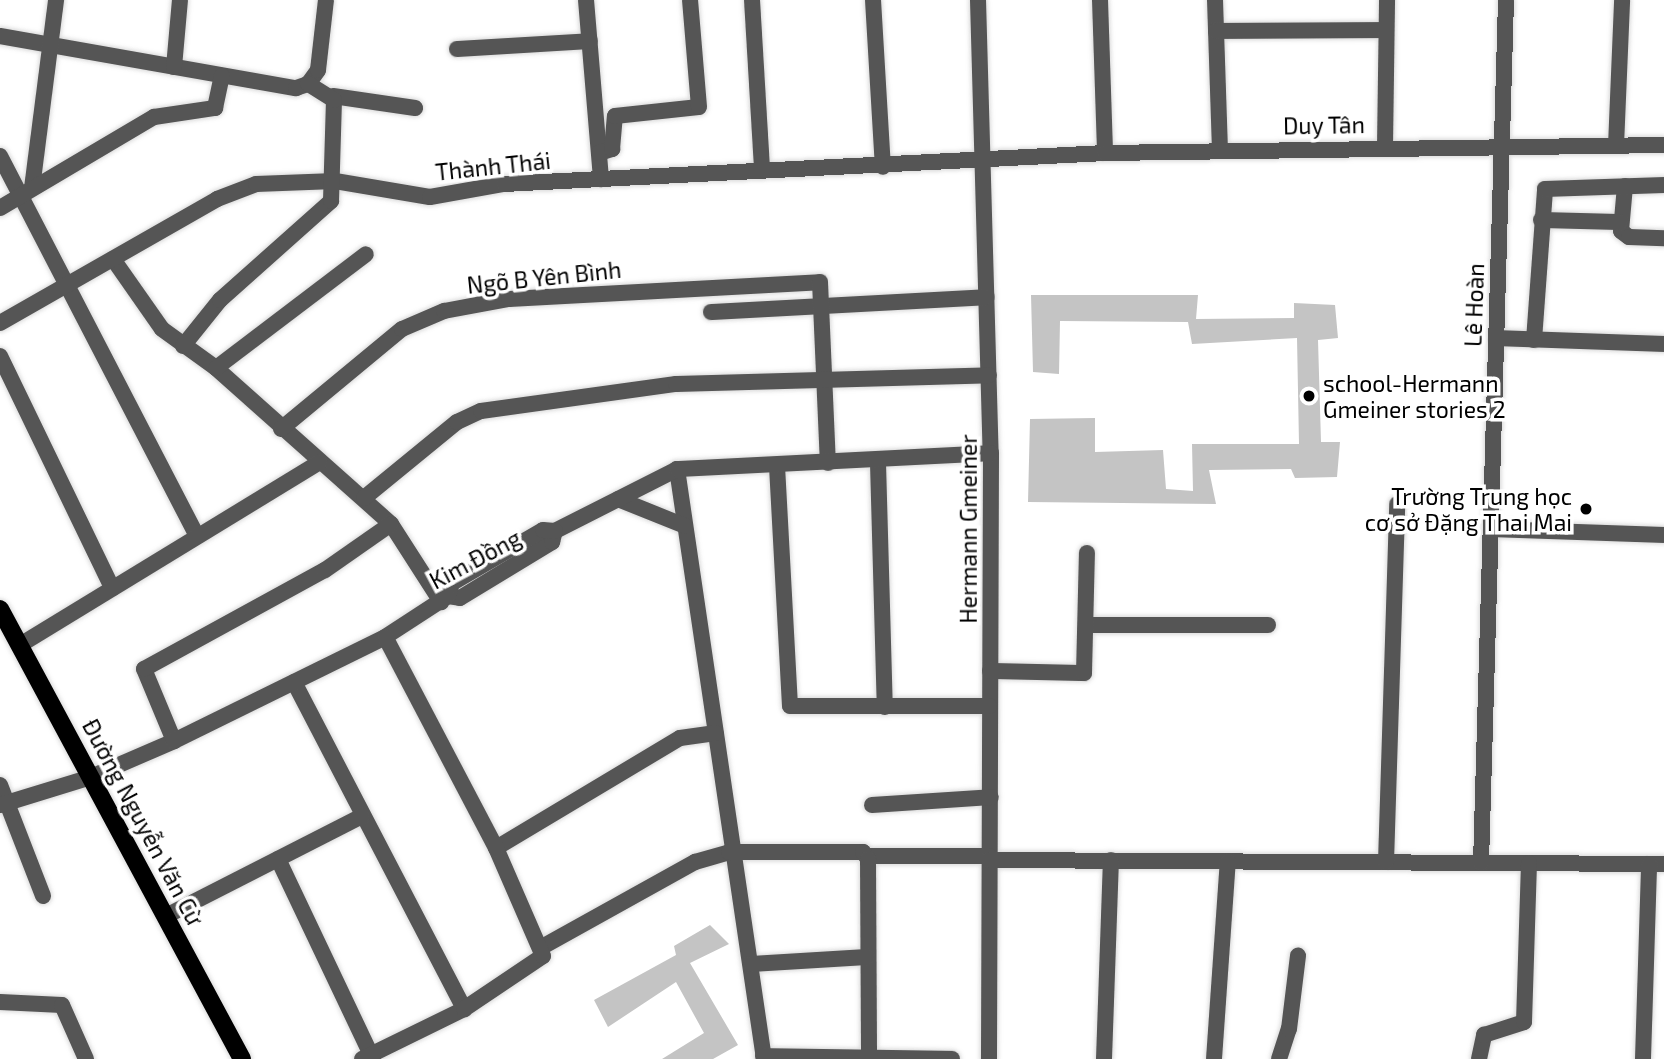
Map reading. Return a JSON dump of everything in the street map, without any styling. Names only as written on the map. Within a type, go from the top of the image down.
[{"type":"main road","name":"Đường Nguyễn Văn Cừ","points":[[0,608],[242,1059]]},
{"type":"street","points":[[26,191],[52,45],[56,0]]},
{"type":"street","points":[[174,67],[180,0]]},
{"type":"street","points":[[308,85],[318,70],[326,0]]},
{"type":"street","points":[[586,0],[601,179]]},
{"type":"street","points":[[599,153],[612,149],[615,116],[699,107],[690,0]]},
{"type":"street","points":[[752,0],[762,170]]},
{"type":"street","points":[[873,0],[883,167]]},
{"type":"street","name":"Hermann Gmeiner","points":[[978,0],[985,160],[991,453],[989,1059]]},
{"type":"street","points":[[1100,0],[1105,153]]},
{"type":"street","points":[[1215,0],[1220,150]]},
{"type":"street","points":[[1385,146],[1387,0]]},
{"type":"street","name":"Lê Hoàn","points":[[1481,863],[1506,0]]},
{"type":"street","points":[[1616,146],[1622,0]]},
{"type":"street","points":[[1216,31],[1386,30]]},
{"type":"street","points":[[0,36],[289,88],[308,85],[333,96],[415,107]]},
{"type":"street","points":[[457,50],[590,41]]},
{"type":"street","points":[[0,208],[154,117],[215,108],[222,76]]},
{"type":"street","points":[[183,346],[220,300],[328,207],[335,181],[333,96]]},
{"type":"street","name":"Duy Tân","points":[[985,160],[1105,153],[1385,146],[1664,145]]},
{"type":"street","points":[[0,156],[26,191],[196,534]]},
{"type":"street","name":"Thành Thái","points":[[0,323],[70,282],[256,184],[335,181],[430,197],[601,179],[985,160]]},
{"type":"street","points":[[1535,340],[1541,220],[1548,187],[1664,185]]},
{"type":"street","points":[[1625,186],[1620,222],[1629,237],[1664,238]]},
{"type":"street","points":[[1541,220],[1620,222]]},
{"type":"street","points":[[216,368],[366,254]]},
{"type":"street","points":[[113,259],[162,329],[216,368],[281,429],[391,524],[444,599],[452,583],[543,530],[555,531]]},
{"type":"street","name":"Ngõ B Yên Bình","points":[[281,429],[402,330],[444,311],[509,299],[684,287],[820,282],[822,305]]},
{"type":"street","points":[[712,312],[987,298]]},
{"type":"street","points":[[822,305],[828,463]]},
{"type":"street","points":[[1496,338],[1664,344]]},
{"type":"street","points":[[0,356],[112,588]]},
{"type":"street","points":[[364,498],[457,422],[481,411],[676,384],[989,375]]},
{"type":"street","name":"Kim Đồng","points":[[6,805],[91,777],[174,741],[385,638],[444,599],[460,598],[552,542],[555,531],[677,469],[878,463],[991,453]]},
{"type":"street","points":[[20,645],[196,534],[320,462]]},
{"type":"street","points":[[878,463],[885,707]]},
{"type":"street","points":[[777,466],[790,706],[989,706]]},
{"type":"street","points":[[677,469],[716,733],[729,852],[751,964],[764,1057],[952,1059]]},
{"type":"street","points":[[618,499],[685,526]]},
{"type":"street","points":[[1386,862],[1397,503]]},
{"type":"street","points":[[174,741],[145,669],[325,570],[391,524]]},
{"type":"street","points":[[1491,529],[1664,535]]},
{"type":"street","points":[[990,671],[1080,674],[1087,667],[1087,553]]},
{"type":"street","points":[[487,562],[496,577]]},
{"type":"street","points":[[1088,625],[1268,625]]},
{"type":"street","points":[[278,859],[369,1057],[464,1009],[540,961],[542,947],[496,848],[385,638]]},
{"type":"street","points":[[294,682],[464,1009]]},
{"type":"street","points":[[496,848],[680,738],[716,733]]},
{"type":"street","points":[[0,785],[43,896]]},
{"type":"street","points":[[872,805],[991,797]]},
{"type":"street","points":[[166,916],[362,816]]},
{"type":"street","points":[[542,947],[695,862],[729,852],[1111,860],[1657,864],[1643,1059]]},
{"type":"street","points":[[867,856],[869,1057]]},
{"type":"street","points":[[1104,1059],[1111,860]]},
{"type":"street","points":[[1214,1059],[1228,861]]},
{"type":"street","points":[[1479,1059],[1484,1035],[1524,1022],[1529,863]]},
{"type":"street","points":[[1279,1059],[1289,1029],[1298,956]]},
{"type":"street","points":[[751,964],[867,957]]},
{"type":"street","points":[[0,1002],[62,1004],[86,1059]]},
{"type":"building","name":"school-Hermann Gmeiner stories 2","points":[[1031,295],[1198,295],[1196,319],[1294,318],[1294,303],[1335,305],[1338,338],[1318,340],[1321,442],[1340,442],[1337,477],[1295,478],[1291,469],[1209,470],[1216,504],[1028,502],[1030,419],[1095,418],[1095,452],[1163,450],[1166,489],[1193,491],[1192,444],[1299,444],[1297,338],[1192,344],[1188,322],[1060,321],[1059,374],[1033,372]]},
{"type":"building","points":[[710,925],[729,944],[690,963],[738,1045],[713,1059],[662,1059],[704,1033],[676,982],[608,1027],[594,1000],[676,955],[674,946]]},
{"type":"place","name":"school-Hermann Gmeiner stories 2","points":[[1309,396]]},
{"type":"place","name":"Trường Trung học cơ sở Đặng Thai Mai","points":[[1586,509]]}]
